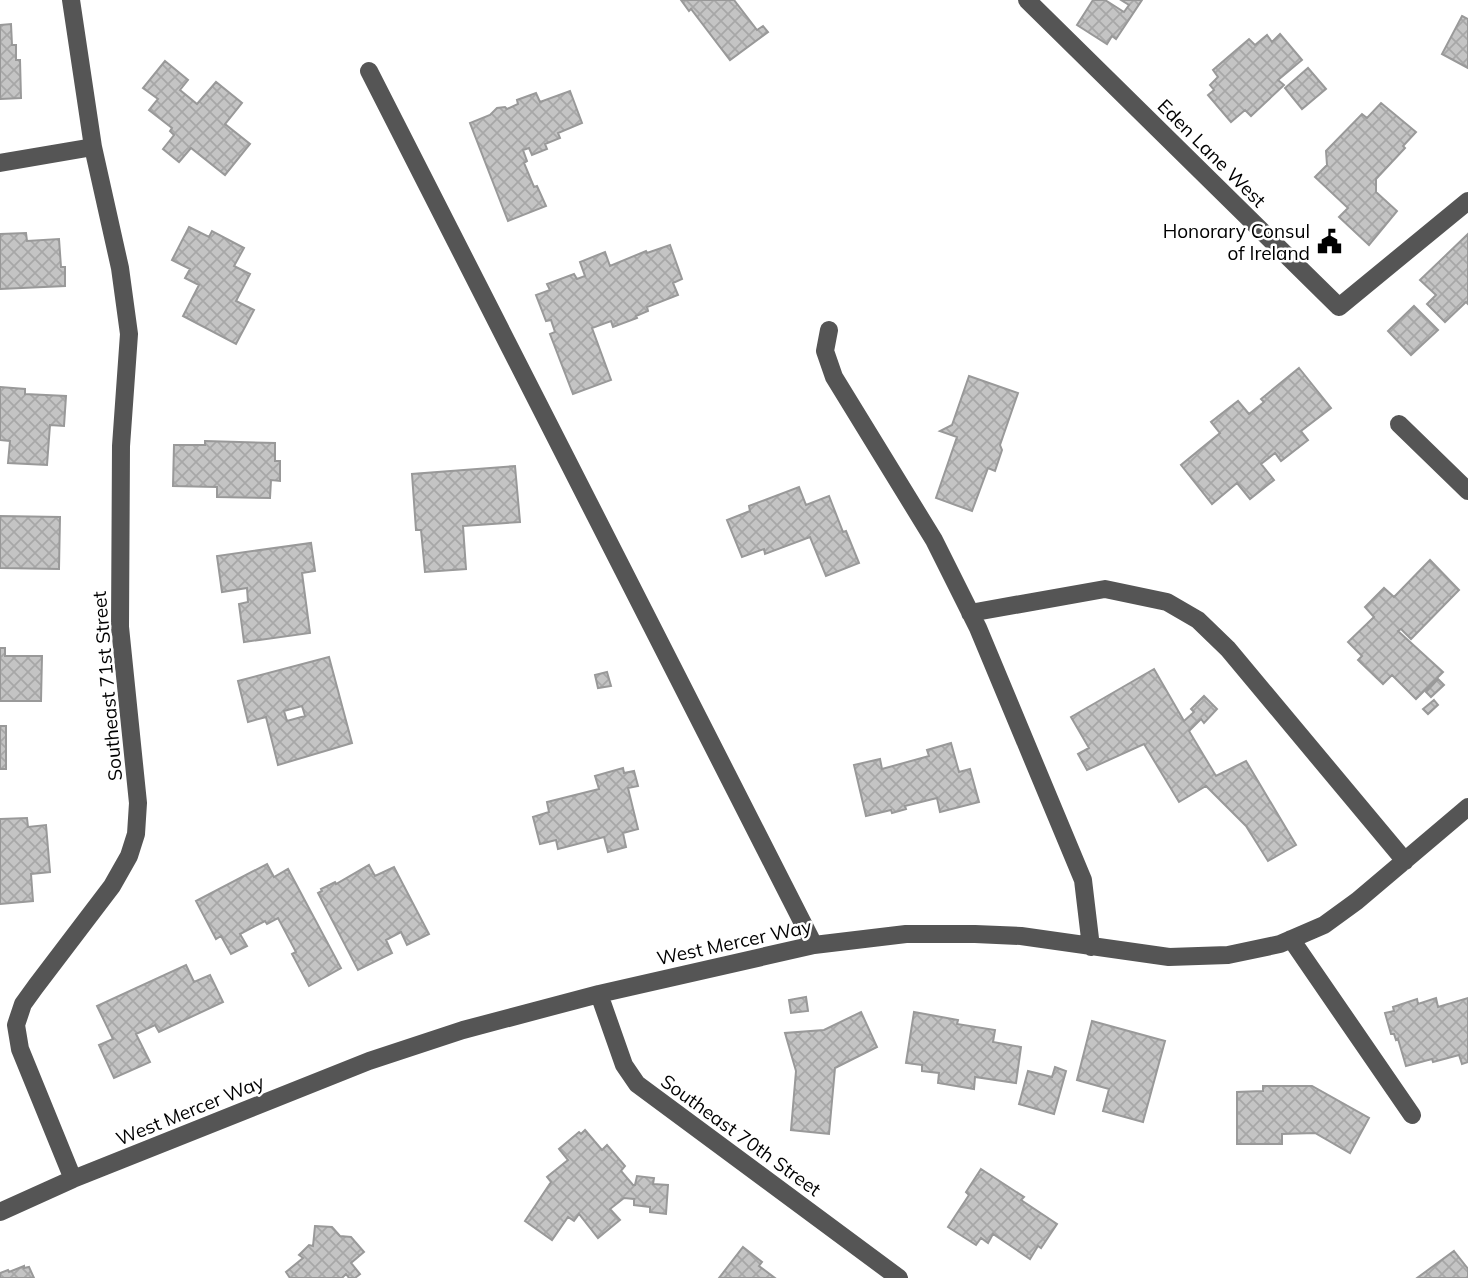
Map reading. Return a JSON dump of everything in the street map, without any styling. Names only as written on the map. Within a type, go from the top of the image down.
[{"type":"street","name":"Southeast 71st Street","points":[[71,0],[93,147],[120,268],[129,334],[121,446],[120,627],[138,803],[136,834],[129,856],[112,886],[23,1004],[16,1025],[20,1049],[73,1179]]},
{"type":"street","name":"Eden Lane West","points":[[1027,0],[1339,307],[1468,201]]},
{"type":"street","points":[[369,71],[814,945]]},
{"type":"street","points":[[0,163],[93,147]]},
{"type":"street","points":[[829,330],[825,351],[834,377],[934,540],[970,613],[1083,880],[1091,947]]},
{"type":"street","points":[[1399,424],[1468,491]]},
{"type":"street","points":[[970,613],[1105,589],[1167,602],[1198,620],[1228,649],[1405,861]]},
{"type":"street","name":"West Mercer Way","points":[[0,1212],[73,1179],[369,1061],[463,1030],[599,994],[814,945],[906,933],[1021,936],[1169,957],[1216,956],[1291,939],[1324,925],[1357,901],[1468,807]]},
{"type":"street","points":[[1291,939],[1412,1115]]},
{"type":"street","name":"Southeast 70th Street","points":[[599,994],[624,1065],[637,1084],[899,1278]]},
{"type":"building","points":[[681,0],[734,0],[757,30],[763,26],[768,32],[730,60]]},
{"type":"building","points":[[1093,0],[1105,0],[1124,12],[1129,5],[1121,0],[1142,0],[1116,39],[1112,36],[1107,44],[1077,25]]},
{"type":"building","points":[[1462,16],[1468,19],[1468,68],[1442,54]]},
{"type":"building","points":[[11,24],[12,45],[16,45],[16,60],[20,60],[21,98],[0,99],[0,25]]},
{"type":"building","points":[[1280,34],[1302,60],[1278,80],[1284,85],[1251,116],[1245,110],[1231,122],[1208,95],[1214,90],[1210,85],[1218,77],[1213,70],[1249,39],[1255,45],[1267,35],[1272,42]]},
{"type":"building","points":[[165,61],[188,80],[180,90],[197,104],[216,82],[242,103],[225,124],[250,144],[225,175],[191,148],[179,162],[163,149],[174,135],[170,131],[172,128],[149,110],[158,99],[143,88]]},
{"type":"building","points":[[1308,68],[1326,89],[1302,109],[1285,88]]},
{"type":"building","points":[[570,91],[582,123],[558,133],[560,138],[545,144],[547,149],[532,155],[529,148],[523,150],[527,161],[524,163],[546,206],[508,221],[470,123],[490,115],[497,108],[507,109],[518,104],[517,100],[536,93],[540,102]]},
{"type":"building","points":[[1381,103],[1416,132],[1376,179],[1376,192],[1397,211],[1369,245],[1339,217],[1348,208],[1315,177],[1327,165],[1326,151],[1362,114],[1367,118]]},
{"type":"building","points":[[189,227],[209,237],[212,231],[244,248],[234,266],[250,274],[236,301],[254,310],[236,344],[183,316],[199,285],[185,278],[190,269],[172,260]]},
{"type":"building","points":[[26,233],[27,241],[59,239],[61,267],[65,267],[65,286],[0,289],[0,234]]},
{"type":"building","points":[[1468,234],[1468,304],[1466,302],[1445,322],[1427,304],[1436,295],[1420,280]]},
{"type":"building","points":[[670,245],[682,279],[673,283],[678,295],[647,307],[648,311],[636,316],[637,318],[613,327],[611,321],[592,328],[611,380],[573,394],[550,334],[555,332],[551,320],[546,321],[536,295],[550,290],[547,284],[574,274],[577,279],[585,276],[580,262],[605,252],[610,266],[646,251],[647,253]]},
{"type":"building","points":[[1414,306],[1438,330],[1411,355],[1388,331]]},
{"type":"building","points":[[1299,368],[1331,408],[1301,431],[1308,440],[1281,461],[1275,453],[1261,464],[1274,480],[1250,499],[1237,483],[1212,504],[1181,465],[1220,433],[1211,422],[1238,401],[1249,414],[1264,402],[1261,399]]},
{"type":"building","points":[[969,376],[1018,393],[1000,445],[1002,450],[995,471],[988,468],[972,511],[936,498],[957,437],[940,431],[952,425]]},
{"type":"building","points":[[0,387],[25,389],[25,394],[66,396],[64,426],[50,425],[47,465],[8,463],[10,441],[0,440]]},
{"type":"building","points":[[205,441],[275,443],[275,461],[280,461],[280,481],[271,480],[270,498],[217,497],[217,487],[173,486],[174,445],[205,445]]},
{"type":"building","points":[[515,466],[520,522],[463,526],[466,569],[425,572],[421,530],[416,530],[412,474]]},
{"type":"building","points":[[799,487],[806,505],[829,496],[859,563],[826,576],[810,537],[765,554],[764,549],[742,557],[727,520],[750,511],[749,506]]},
{"type":"building","points":[[0,516],[60,517],[59,569],[0,568]]},
{"type":"building","points":[[311,543],[315,571],[302,573],[310,633],[244,642],[239,604],[248,602],[247,588],[222,592],[217,556]]},
{"type":"building","points":[[1430,560],[1459,590],[1411,639],[1401,629],[1398,631],[1443,672],[1416,699],[1392,675],[1383,684],[1358,660],[1362,656],[1348,642],[1374,617],[1365,607],[1384,588],[1394,597]]},
{"type":"building","points":[[0,648],[5,648],[5,656],[42,656],[41,701],[0,701]]},
{"type":"building","points":[[329,657],[352,743],[278,765],[266,717],[248,722],[238,681]],"holes":[[[302,706],[305,716],[287,721],[284,711]]]},
{"type":"building","points":[[1154,669],[1184,721],[1194,712],[1191,709],[1204,696],[1217,709],[1204,723],[1201,719],[1189,731],[1216,776],[1246,761],[1296,845],[1268,861],[1246,826],[1206,786],[1179,802],[1144,744],[1087,770],[1078,754],[1089,748],[1071,717]]},
{"type":"building","points":[[607,672],[611,686],[598,688],[595,675]]},
{"type":"building","points":[[1438,679],[1444,685],[1431,697],[1426,692]]},
{"type":"building","points":[[1434,700],[1438,705],[1428,714],[1423,709]]},
{"type":"building","points":[[0,726],[6,726],[6,769],[0,769]]},
{"type":"building","points":[[951,743],[959,772],[970,769],[979,802],[940,812],[937,798],[905,806],[906,809],[892,813],[891,810],[866,816],[854,765],[880,759],[882,769],[929,756],[927,750]]},
{"type":"building","points":[[623,768],[624,773],[634,771],[638,786],[628,788],[638,829],[623,833],[626,847],[608,852],[604,837],[558,849],[556,840],[540,844],[533,817],[549,812],[547,802],[599,789],[595,776]]},
{"type":"building","points":[[27,818],[28,827],[46,825],[50,872],[31,874],[33,901],[0,904],[0,819]]},
{"type":"building","points":[[267,864],[274,877],[288,869],[341,968],[309,986],[292,954],[296,952],[278,918],[267,924],[265,921],[240,934],[247,946],[231,954],[221,936],[216,939],[196,901]]},
{"type":"building","points":[[369,865],[375,876],[394,867],[429,934],[407,945],[401,932],[386,940],[392,953],[358,970],[318,893]]},
{"type":"building","points":[[186,965],[194,982],[210,975],[223,1002],[159,1032],[155,1025],[136,1034],[150,1062],[114,1078],[99,1045],[113,1039],[97,1006]]},
{"type":"building","points":[[806,997],[808,1011],[791,1013],[789,1000]]},
{"type":"building","points":[[1436,998],[1438,1007],[1468,998],[1468,1062],[1462,1064],[1459,1055],[1406,1066],[1398,1039],[1391,1034],[1385,1013],[1394,1011],[1393,1007],[1417,999],[1418,1004]]},
{"type":"building","points":[[861,1012],[877,1047],[835,1068],[829,1134],[791,1130],[796,1071],[785,1033],[824,1030]]},
{"type":"building","points":[[914,1012],[958,1020],[957,1024],[995,1030],[993,1042],[1021,1047],[1016,1083],[975,1077],[974,1089],[938,1083],[939,1073],[922,1071],[922,1065],[906,1063]]},
{"type":"building","points":[[1092,1021],[1165,1041],[1143,1122],[1103,1111],[1109,1089],[1077,1080]]},
{"type":"building","points":[[1055,1067],[1066,1071],[1054,1114],[1019,1104],[1028,1071],[1052,1077]]},
{"type":"building","points":[[1263,1086],[1312,1086],[1369,1118],[1350,1153],[1315,1133],[1282,1134],[1282,1144],[1237,1144],[1237,1092],[1263,1091]]},
{"type":"building","points":[[585,1130],[602,1150],[607,1145],[625,1166],[621,1171],[633,1185],[637,1176],[654,1178],[653,1184],[668,1185],[666,1214],[650,1212],[650,1207],[634,1205],[634,1199],[624,1198],[610,1209],[620,1220],[598,1238],[579,1214],[574,1221],[568,1217],[552,1240],[525,1221],[551,1182],[547,1177],[568,1160],[559,1149]]},
{"type":"building","points":[[981,1169],[1024,1197],[1021,1200],[1057,1224],[1030,1259],[993,1234],[988,1243],[981,1238],[976,1245],[948,1227],[969,1195],[966,1192]]},
{"type":"building","points":[[315,1226],[332,1227],[340,1236],[351,1237],[364,1252],[351,1263],[360,1274],[355,1278],[349,1278],[346,1274],[342,1278],[290,1278],[286,1272],[303,1258],[299,1255],[309,1245],[313,1246]]},
{"type":"building","points":[[743,1247],[762,1262],[759,1266],[775,1278],[719,1278]]},
{"type":"building","points":[[1454,1251],[1468,1269],[1468,1278],[1417,1278]]},
{"type":"building","points":[[29,1267],[34,1278],[0,1278],[0,1273]]},
{"type":"place","name":"Honorary Consul of Ireland","points":[[1330,242]]}]
